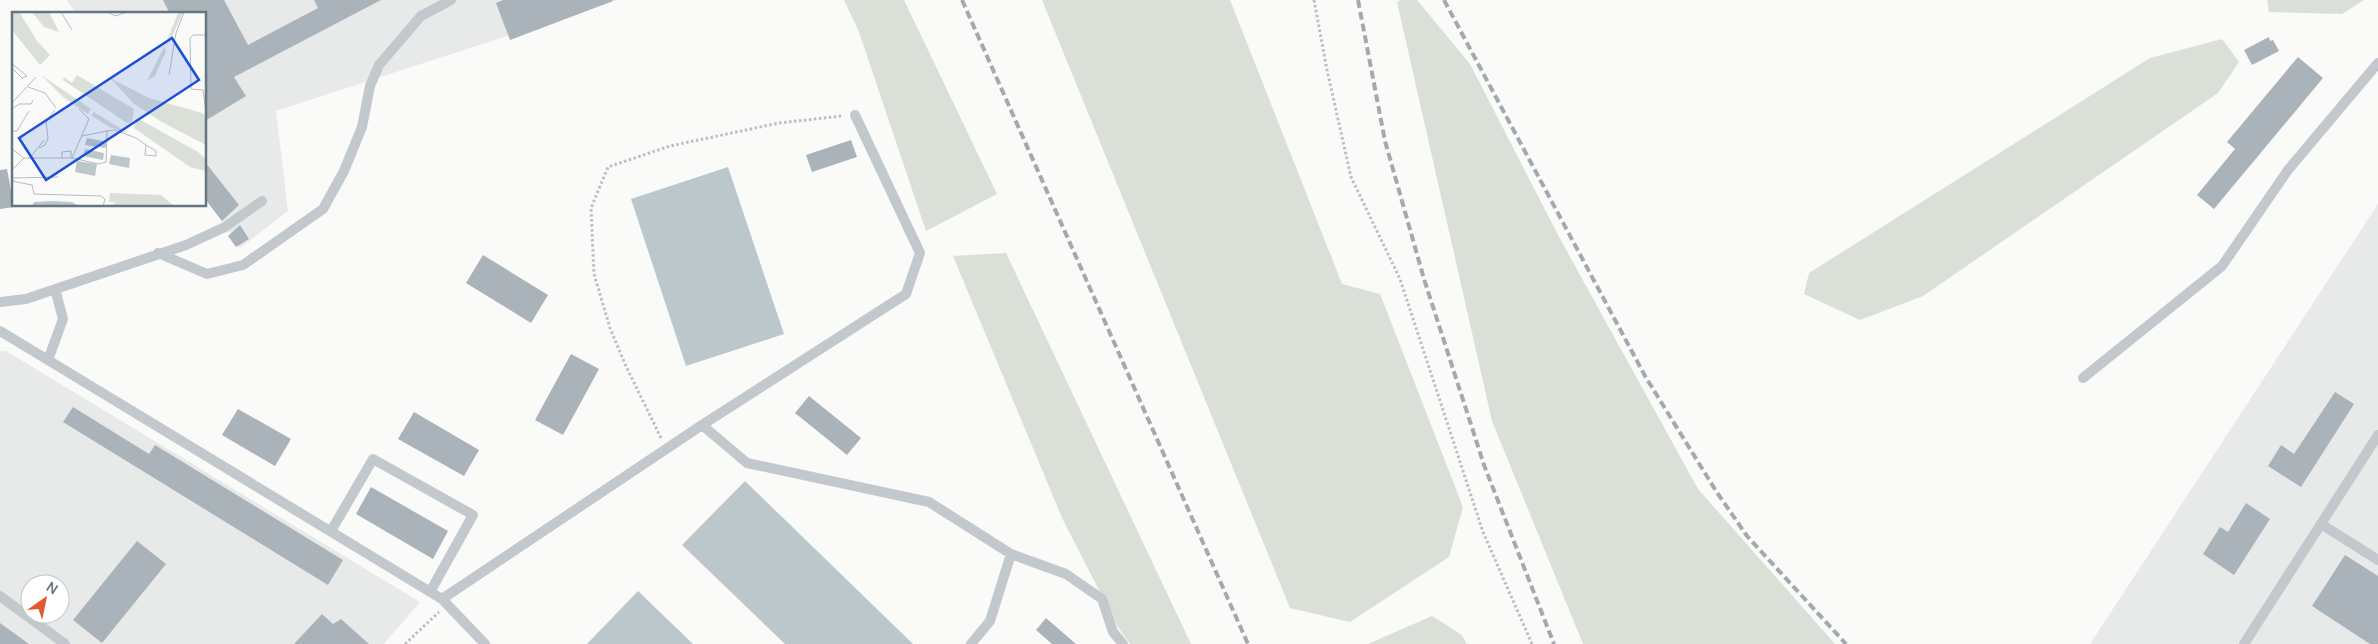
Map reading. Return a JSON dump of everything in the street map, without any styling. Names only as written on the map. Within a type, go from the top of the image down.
[{"type":"lane","points":[[158,253],[207,274],[243,265],[323,209],[344,171],[362,127],[370,86],[379,65],[421,16],[451,0]]},
{"type":"lane","points":[[2083,378],[2222,266],[2288,170],[2378,63]]},
{"type":"lane","points":[[444,602],[702,425],[906,294],[920,253],[856,115]]},
{"type":"lane","points":[[0,302],[26,299],[186,245],[226,227],[262,201]]},
{"type":"lane","points":[[48,360],[63,319],[54,289]]},
{"type":"lane","points":[[0,331],[430,592],[444,602],[485,644]]},
{"type":"lane","points":[[702,425],[747,463],[929,502],[1011,554],[1066,574],[1102,599],[1113,632],[1124,644]]},
{"type":"lane","points":[[2244,644],[2378,435]]},
{"type":"lane","points":[[331,531],[373,459],[473,515],[430,592]]},
{"type":"lane","points":[[2321,524],[2378,560]]},
{"type":"lane","points":[[971,644],[990,621],[1011,554]]},
{"type":"lane","points":[[0,596],[65,644]]},
{"type":"path","points":[[1314,0],[1327,70],[1351,177],[1400,279],[1483,532],[1532,644]]},
{"type":"path","points":[[666,449],[625,364],[610,328],[594,274],[591,208],[608,167],[670,146],[770,125],[856,115]]},
{"type":"path","points":[[405,644],[444,602]]},
{"type":"shaded area","points":[[67,0],[618,0],[276,111],[288,211],[240,248],[206,198],[206,12],[75,12]]},
{"type":"shaded area","points":[[844,0],[904,0],[997,194],[926,231],[859,32]]},
{"type":"shaded area","points":[[1042,0],[1230,0],[1342,284],[1380,294],[1463,507],[1449,557],[1350,622],[1290,608]]},
{"type":"shaded area","points":[[1401,0],[1417,0],[1470,64],[1558,235],[1698,489],[1835,644],[1583,644],[1492,421],[1397,2]]},
{"type":"shaded area","points":[[2267,0],[2364,0],[2342,14],[2269,12]]},
{"type":"shaded area","points":[[2222,39],[2239,62],[2218,93],[1923,296],[1860,320],[1804,294],[1809,273],[2150,58]]},
{"type":"shaded area","points":[[728,167],[784,334],[686,366],[631,199]]},
{"type":"shaded area","points":[[2378,204],[2378,644],[2090,644]]},
{"type":"shaded area","points":[[1006,253],[1191,644],[1130,644],[1118,627],[1063,520],[953,256]]},
{"type":"shaded area","points":[[0,351],[6,351],[420,602],[384,644],[0,644]]},
{"type":"shaded area","points":[[745,481],[913,644],[785,644],[682,545]]},
{"type":"shaded area","points":[[638,591],[693,644],[587,644]]},
{"type":"shaded area","points":[[1432,616],[1462,635],[1467,644],[1368,644]]},
{"type":"building","points":[[163,0],[224,0],[248,45],[318,8],[314,0],[381,0],[234,77],[246,96],[206,120],[206,12],[169,12]]},
{"type":"building","points":[[503,0],[613,1],[510,40],[496,3]]},
{"type":"building","points":[[2269,37],[2270,41],[2273,40],[2279,51],[2252,65],[2244,50]]},
{"type":"building","points":[[2298,57],[2323,78],[2214,209],[2197,195],[2235,149],[2227,142]]},
{"type":"building","points":[[851,140],[857,157],[812,172],[806,155]]},
{"type":"building","points":[[206,163],[239,205],[222,221],[206,200]]},
{"type":"building","points":[[7,169],[12,206],[14,207],[0,209],[0,170]]},
{"type":"building","points":[[240,225],[249,239],[236,247],[228,236]]},
{"type":"building","points":[[483,255],[548,295],[531,323],[466,283]]},
{"type":"building","points":[[571,354],[599,369],[563,435],[535,420]]},
{"type":"building","points":[[2335,392],[2354,404],[2301,487],[2268,466],[2281,445],[2294,454]]},
{"type":"building","points":[[809,396],[861,438],[847,455],[795,413]]},
{"type":"building","points":[[73,407],[149,454],[155,445],[343,560],[328,585],[63,422]]},
{"type":"building","points":[[238,409],[291,439],[275,466],[222,435]]},
{"type":"building","points":[[414,412],[479,450],[464,476],[398,439]]},
{"type":"building","points":[[371,487],[448,531],[433,559],[356,514]]},
{"type":"building","points":[[2246,503],[2270,519],[2234,575],[2203,554],[2220,527],[2228,532]]},
{"type":"building","points":[[137,541],[166,564],[102,643],[73,620]]},
{"type":"building","points":[[2345,555],[2378,576],[2378,644],[2370,644],[2312,606]]},
{"type":"building","points":[[322,614],[333,624],[341,619],[369,644],[294,644]]},
{"type":"building","points":[[1046,618],[1076,644],[1052,644],[1036,630]]},
{"type":"building","points":[[0,623],[29,644],[0,644]]},
{"type":"railway","points":[[962,0],[1248,644]]},
{"type":"railway","points":[[1358,0],[1385,141],[1424,279],[1484,465],[1554,644]]},
{"type":"railway","points":[[1444,0],[1645,376],[1716,491],[1747,536],[1846,644]]}]
